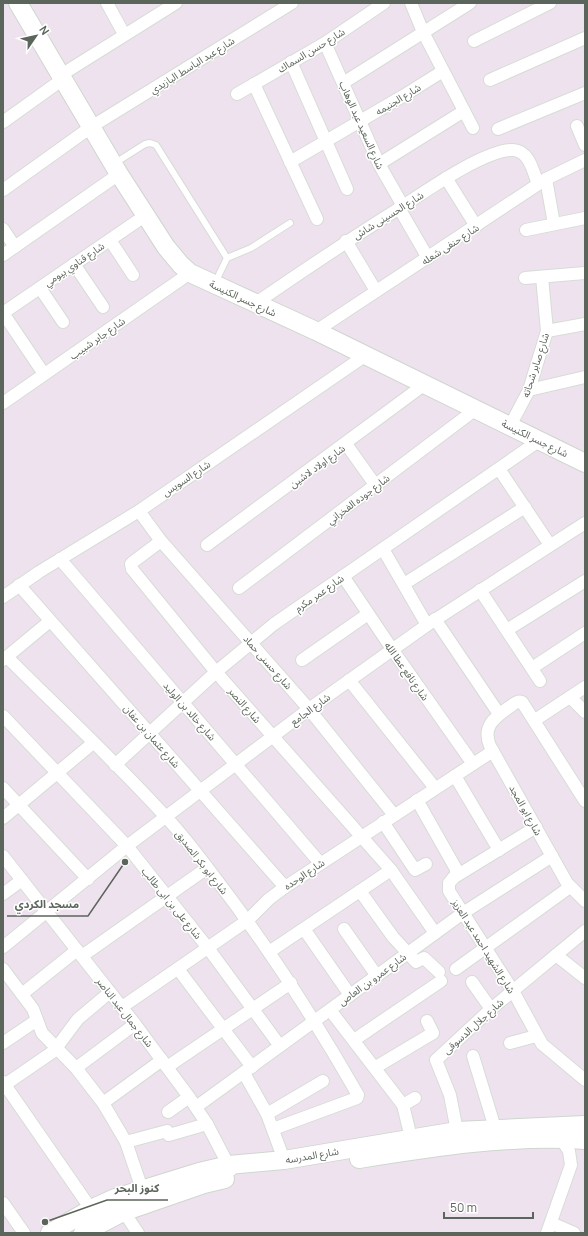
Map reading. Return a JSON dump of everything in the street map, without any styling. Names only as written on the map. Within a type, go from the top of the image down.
[{"type":"main road","name":"شارع جسر الكنيسة","points":[[18,3],[116,169],[173,256],[190,273],[366,355],[585,463]]},
{"type":"main road","name":"شارع المدرسه","points":[[50,1233],[91,1210],[120,1205],[204,1184],[231,1171],[285,1171],[451,1145],[556,1132],[585,1125]]},
{"type":"main road","name":"شارع المدرسه","points":[[83,1233],[142,1189],[284,1160],[457,1131],[495,1128],[556,1132],[585,1140]]},
{"type":"street","points":[[107,3],[124,34]]},
{"type":"street","points":[[4,121],[62,77],[124,34],[176,3]]},
{"type":"street","name":"شارع عبد الباسط البازيدي","points":[[3,190],[91,127],[292,3]]},
{"type":"street","name":"شارع حسن السماك","points":[[237,94],[325,43],[384,3]]},
{"type":"street","points":[[411,3],[423,32],[473,128]]},
{"type":"street","points":[[343,83],[470,3]]},
{"type":"street","points":[[474,41],[550,3]]},
{"type":"street","points":[[490,80],[585,38]]},
{"type":"street","name":"شارع السعيد عبد الوهاب","points":[[325,43],[378,164],[428,258]]},
{"type":"street","points":[[291,62],[347,189]]},
{"type":"street","name":"شارع الجنيمه","points":[[290,162],[443,71]]},
{"type":"street","points":[[254,84],[317,219]]},
{"type":"street","points":[[498,129],[585,93]]},
{"type":"street","points":[[378,164],[464,111]]},
{"type":"street","points":[[577,126],[585,145]]},
{"type":"street","name":"شارع الحسينى شاش","points":[[256,303],[346,241],[446,178],[480,160],[505,151],[514,150],[522,153],[528,159],[542,182]]},
{"type":"street","name":"شارع حنفى شعله","points":[[316,331],[542,182],[585,160]]},
{"type":"street","points":[[3,255],[116,169]]},
{"type":"street","points":[[446,178],[476,226]]},
{"type":"street","points":[[542,182],[554,224]]},
{"type":"street","name":"شارع قناوي بيومي","points":[[3,313],[146,215]]},
{"type":"street","points":[[526,230],[585,218]]},
{"type":"street","points":[[3,229],[15,247]]},
{"type":"street","points":[[110,240],[133,275]]},
{"type":"street","points":[[346,241],[376,291]]},
{"type":"street","points":[[74,264],[103,307]]},
{"type":"street","name":"شارع جابر شبيب","points":[[5,398],[44,374],[190,273]]},
{"type":"street","points":[[525,278],[585,273]]},
{"type":"street","name":"شارع صابر شحاته","points":[[510,426],[528,390],[547,331],[542,277]]},
{"type":"street","points":[[40,288],[63,322]]},
{"type":"street","points":[[3,313],[44,374]]},
{"type":"street","points":[[547,331],[585,324]]},
{"type":"street","name":"شارع السويس","points":[[3,597],[60,559],[139,511],[366,355]]},
{"type":"street","points":[[528,390],[585,377]]},
{"type":"street","name":"شارع اولاد لاشين","points":[[206,546],[426,384]]},
{"type":"street","name":"شارع جوده الفخراني","points":[[239,588],[476,409]]},
{"type":"street","name":"شارع عمر مكرم","points":[[114,765],[251,642],[343,576],[540,440]]},
{"type":"street","points":[[346,444],[376,486]]},
{"type":"street","points":[[499,469],[550,545]]},
{"type":"street","points":[[404,584],[525,507]]},
{"type":"street","name":"شارع حسنى حماد","points":[[139,511],[161,541],[309,709],[394,815]]},
{"type":"street","name":"شارع الجامع","points":[[3,947],[127,846],[309,709],[431,622],[585,523]]},
{"type":"street","name":"شارع النصر","points":[[161,541],[133,562],[131,566],[216,672],[391,870],[435,932]]},
{"type":"street","points":[[383,549],[404,584],[499,714],[521,701],[535,720],[585,801]]},
{"type":"street","name":"شارع خالد بن الوليد","points":[[60,559],[320,863]]},
{"type":"street","name":"شارع نافع عطا الله","points":[[343,576],[392,649],[473,764]]},
{"type":"street","points":[[507,630],[585,581]]},
{"type":"street","name":"شارع عثمان بن عفان","points":[[19,585],[285,887]]},
{"type":"street","points":[[480,590],[540,681]]},
{"type":"street","points":[[302,660],[368,614]]},
{"type":"street","points":[[5,659],[50,621]]},
{"type":"street","points":[[532,668],[585,633]]},
{"type":"street","name":"شارع ابو بكر الصديق","points":[[5,659],[93,743],[166,817],[248,920],[315,1021],[358,1096],[273,1130]]},
{"type":"street","points":[[349,680],[435,788]]},
{"type":"street","points":[[535,720],[585,687]]},
{"type":"street","points":[[570,697],[585,712]]},
{"type":"street","name":"شارع ابو المجد","points":[[499,714],[491,721],[487,731],[488,741],[570,887],[585,902]]},
{"type":"street","name":"شارع على بن ابى طالب","points":[[3,716],[127,846],[208,948],[280,1046]]},
{"type":"street","points":[[3,818],[93,743]]},
{"type":"street","name":"شارع الوحده","points":[[122,1007],[248,920],[269,899],[285,887],[493,751]]},
{"type":"street","points":[[454,776],[499,850]]},
{"type":"street","points":[[3,788],[88,879]]},
{"type":"street","name":"شارع الشهيد احمد عبد العزيز","points":[[417,800],[455,867],[456,873],[449,882],[448,888],[513,991],[536,1036],[542,1044],[585,1080]]},
{"type":"street","points":[[383,822],[416,870],[426,864]]},
{"type":"street","points":[[453,878],[536,827]]},
{"type":"street","name":"شارع جمال عبد الناصر","points":[[3,856],[122,1007],[189,1096],[207,1124],[231,1171]]},
{"type":"street","name":"شارع عمرو بن العاص","points":[[196,1107],[378,976],[463,912],[552,856]]},
{"type":"street","points":[[22,994],[79,953],[207,868]]},
{"type":"street","points":[[270,952],[391,870]]},
{"type":"street","points":[[3,894],[22,880]]},
{"type":"street","points":[[456,969],[570,887]]},
{"type":"street","points":[[354,1040],[440,976],[424,958],[416,962],[393,937],[360,891]]},
{"type":"street","points":[[304,928],[350,995]]},
{"type":"street","points":[[344,929],[378,976]]},
{"type":"street","name":"شارع جلال الدسوقى","points":[[457,1131],[450,1095],[436,1060],[491,1009],[585,931]]},
{"type":"street","points":[[556,955],[585,978]]},
{"type":"street","points":[[3,969],[33,1009],[42,1033],[76,1068],[103,1104],[126,1142],[142,1189]]},
{"type":"street","points":[[178,969],[223,1029],[248,1070],[267,1114],[284,1160]]},
{"type":"street","points":[[472,982],[491,1009]]},
{"type":"street","points":[[103,1104],[164,1064],[223,1029],[291,983]]},
{"type":"street","points":[[91,1210],[4,1084],[50,1054],[78,1019],[110,992]]},
{"type":"street","points":[[330,1010],[376,1067],[403,1104],[411,1138]]},
{"type":"street","points":[[3,1042],[37,1020]]},
{"type":"street","points":[[376,1067],[433,1032],[427,1021]]},
{"type":"street","points":[[76,1068],[135,1024]]},
{"type":"street","points":[[325,1038],[344,1027]]},
{"type":"street","points":[[510,1043],[536,1036]]},
{"type":"street","points":[[473,1056],[495,1128]]},
{"type":"street","points":[[267,1114],[323,1082]]},
{"type":"street","points":[[168,1112],[189,1096]]},
{"type":"street","points":[[403,1104],[415,1098]]},
{"type":"street","points":[[126,1142],[167,1131],[169,1135],[207,1124]]},
{"type":"street","points":[[556,1132],[569,1151],[570,1164],[549,1228],[574,1233]]},
{"type":"street","points":[[3,1203],[24,1233]]},
{"type":"street","points":[[120,1205],[138,1233]]},
{"type":"lane","points":[[116,169],[146,144],[156,145],[227,258]]},
{"type":"lane","points":[[214,284],[227,258],[251,248],[290,223]]},
{"type":"place","name":"مسجد الكردي","points":[[125,862]]},
{"type":"place","name":"كنوز البحر","points":[[45,1222]]}]
